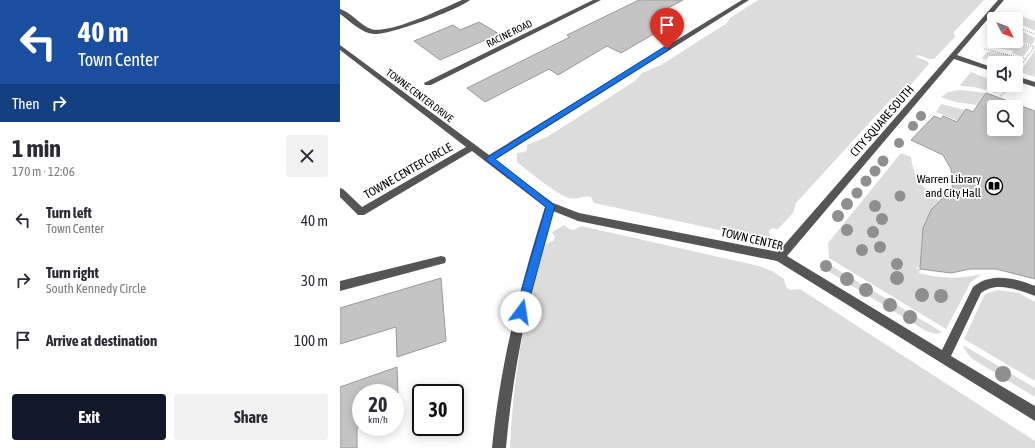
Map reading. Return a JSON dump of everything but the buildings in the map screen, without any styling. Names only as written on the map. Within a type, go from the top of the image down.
[{"type":"street","points":[[340,11],[368,30],[380,32],[395,29],[467,0]]},
{"type":"street","name":"RACINE ROAD","points":[[428,83],[598,0]]},
{"type":"street","points":[[489,159],[746,0]]},
{"type":"street","name":"CITY SQUARE SOUTH","points":[[780,257],[1001,0]]},
{"type":"street","name":"TOWNE CENTER DRIVE","points":[[340,47],[489,159]]},
{"type":"street","points":[[954,56],[987,68]]},
{"type":"street","points":[[1023,79],[1035,85]]},
{"type":"street","name":"TOWNE CENTER CIRCLE","points":[[340,191],[361,212],[472,147]]},
{"type":"street","name":"TOWN CENTER","points":[[489,159],[550,206],[578,217],[780,257],[1035,414]]},
{"type":"street","points":[[499,448],[501,415],[513,342],[528,282],[550,206]]},
{"type":"street","points":[[340,286],[441,260]]},
{"type":"street","points":[[944,358],[980,286],[991,282],[998,282],[1023,286],[1035,291]]},
{"type":"path","points":[[1023,30],[1035,34]]},
{"type":"path","points":[[1023,43],[1035,47],[1023,64]]},
{"type":"path","points":[[984,49],[1026,59]]},
{"type":"path","points":[[1001,96],[1005,92]]},
{"type":"shaded area","points":[[758,0],[984,0],[954,32],[955,37],[934,59],[929,59],[918,55],[916,57],[927,61],[929,64],[901,96],[892,98],[796,203],[793,213],[778,229],[772,228],[769,231],[770,237],[756,238],[594,203],[591,197],[569,198],[563,196],[550,187],[517,162],[517,153],[527,150],[527,145],[547,137],[635,81],[642,73],[661,65],[727,23],[730,18]]},
{"type":"shaded area","points":[[1023,17],[1035,21],[1035,31],[1023,25]]},
{"type":"shaded area","points":[[1023,32],[1035,38],[1032,45],[1023,42]]},
{"type":"shaded area","points":[[1023,45],[1030,47],[1023,57],[1011,53],[1014,51],[997,48],[1023,48]]},
{"type":"shaded area","points":[[1035,50],[1035,77],[1023,73],[1023,68]]},
{"type":"shaded area","points":[[987,52],[1012,56],[987,56],[987,60],[982,58]]},
{"type":"shaded area","points":[[971,72],[987,78],[987,91],[960,85]]},
{"type":"shaded area","points":[[960,90],[986,93],[977,105],[955,102],[941,97],[948,92]]},
{"type":"shaded area","points":[[941,104],[965,110],[962,115],[963,123],[936,112]]},
{"type":"shaded area","points":[[901,153],[911,157],[914,171],[920,182],[939,201],[928,215],[925,224],[921,250],[922,268],[916,267],[920,269],[919,273],[950,278],[982,274],[971,282],[946,329],[829,258],[828,243]]},
{"type":"shaded area","points":[[564,225],[569,229],[574,230],[581,226],[759,266],[772,271],[784,279],[786,287],[790,290],[800,289],[1035,441],[1035,448],[510,448],[514,396],[521,345],[538,269],[546,244],[553,241],[555,237],[552,232]]},
{"type":"shaded area","points":[[825,262],[942,332],[936,334],[926,331],[821,267]]},
{"type":"shaded area","points":[[998,290],[1019,293],[1035,302],[1035,381],[964,339],[984,296]]},
{"type":"shaded area","points":[[963,345],[1035,388],[1035,397],[971,358]]},
{"type":"place","name":"Warren Library and City Hall","points":[[994,186]]},
{"type":"route","points":[[521,312],[550,206],[489,159],[667,49]]}]
